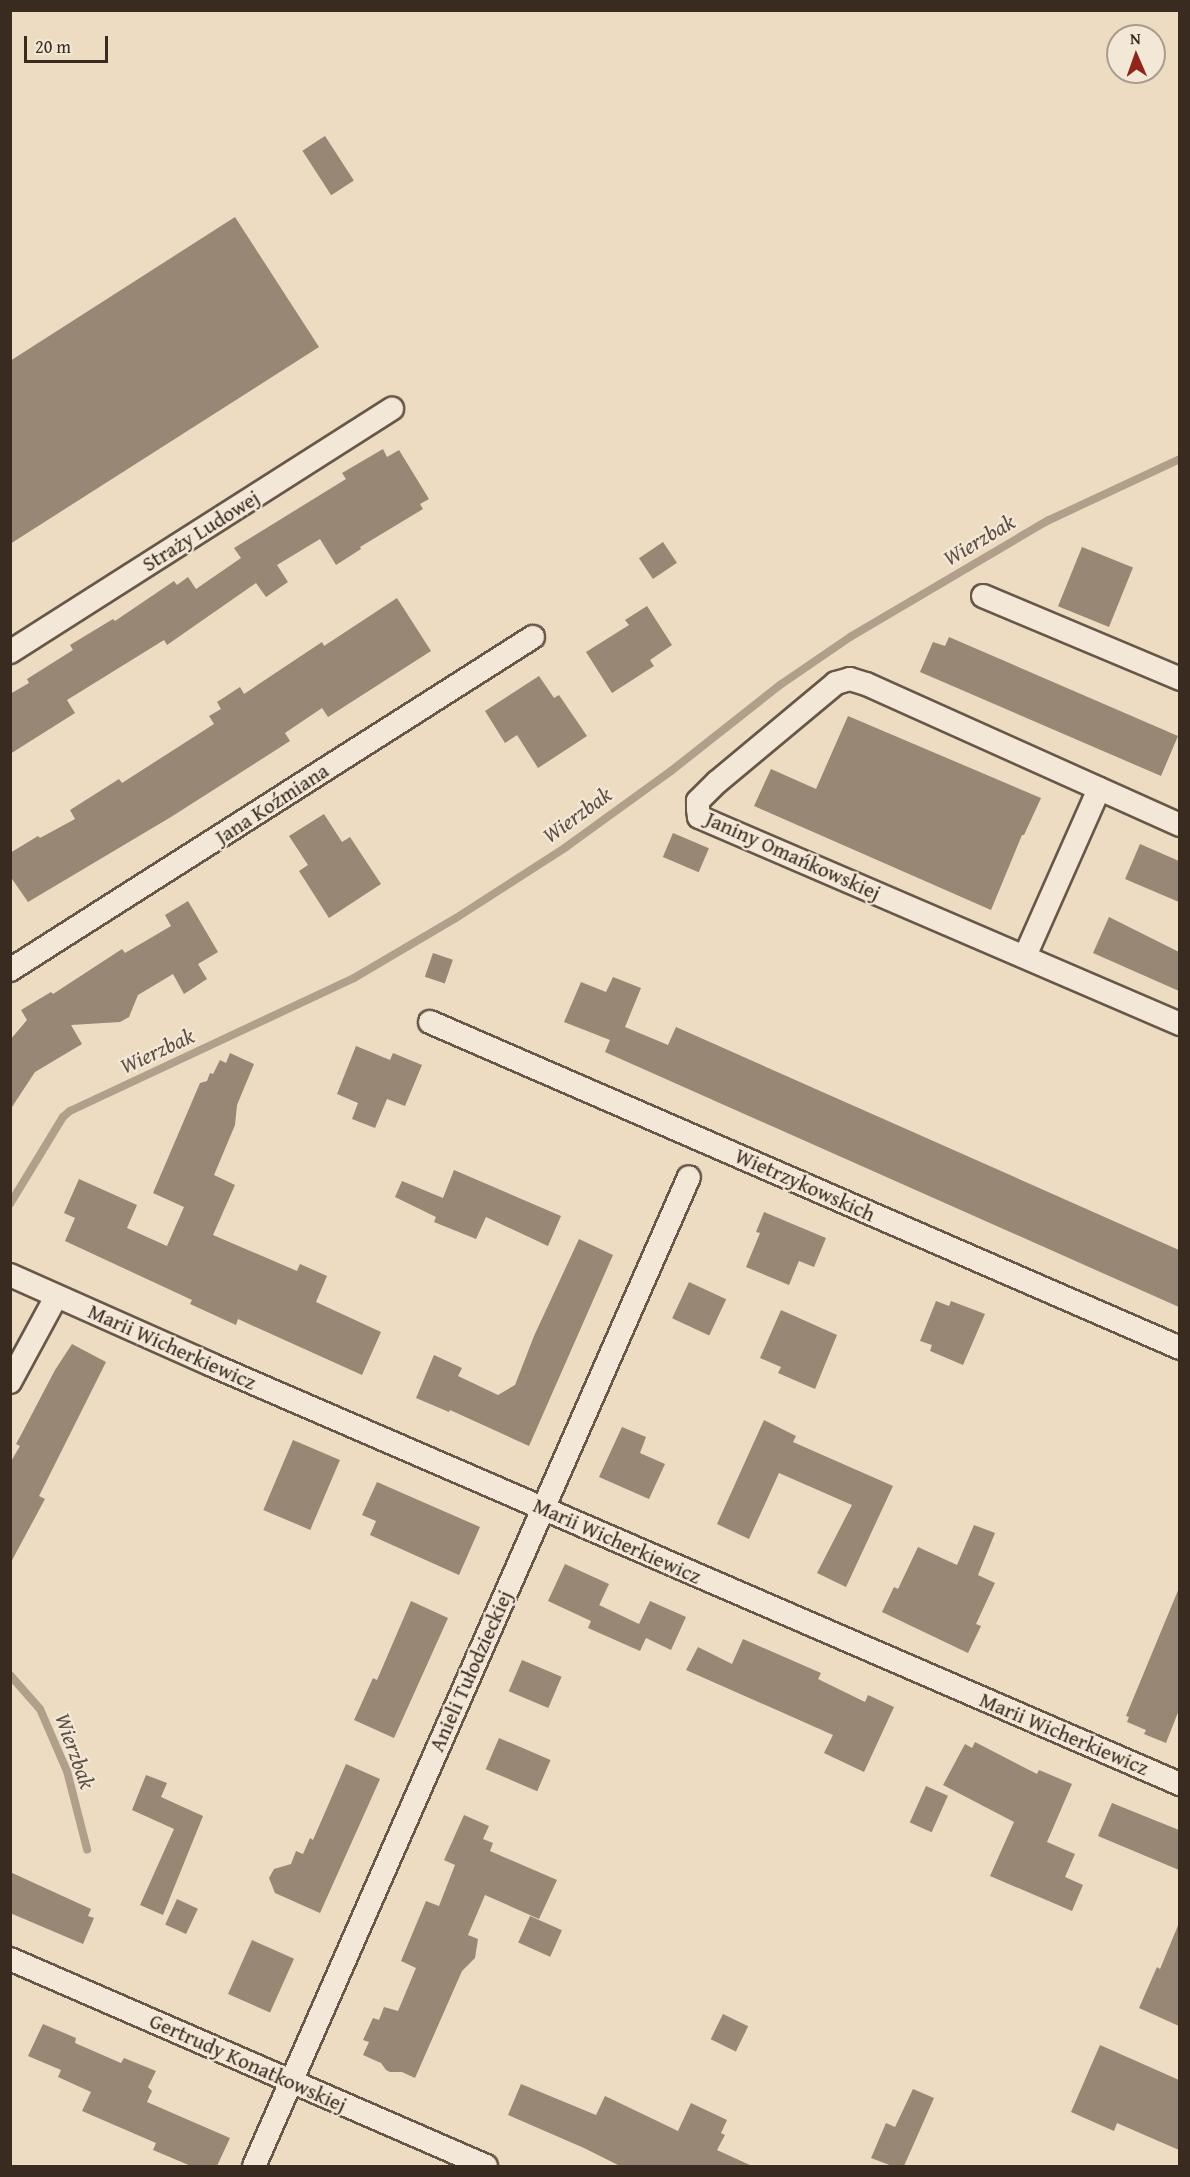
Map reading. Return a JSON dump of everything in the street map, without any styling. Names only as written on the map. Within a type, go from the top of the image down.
[{"type":"street","name":"Straży Ludowej","points":[[10,652],[392,409]]},
{"type":"street","points":[[983,596],[1179,679]]},
{"type":"street","name":"Jana Koźmiana","points":[[10,970],[533,637]]},
{"type":"street","name":"Janiny Omańkowskiej","points":[[1179,825],[866,684],[850,679],[836,682],[698,801],[699,817],[1179,1024]]},
{"type":"street","points":[[1025,956],[1099,789]]},
{"type":"street","name":"Wietrzykowskich","points":[[430,1022],[1179,1348]]},
{"type":"street","name":"Anieli Tułodzieckiej","points":[[254,2166],[689,1177]]},
{"type":"street","name":"Marii Wicherkiewicz","points":[[10,1275],[56,1297],[1179,1784]]},
{"type":"street","points":[[10,1382],[56,1297]]},
{"type":"street","name":"Gertrudy Konatkowskiej","points":[[10,1959],[486,2166]]},
{"type":"building","points":[[325,136],[354,180],[331,195],[302,151]]},
{"type":"building","points":[[235,217],[319,347],[10,544],[10,361]]},
{"type":"building","points":[[383,449],[387,457],[399,450],[429,499],[420,504],[423,509],[360,547],[361,549],[336,565],[320,539],[277,565],[288,582],[266,597],[256,583],[167,645],[164,640],[67,700],[75,713],[10,754],[10,694],[29,683],[27,679],[73,650],[70,645],[113,619],[115,621],[174,581],[177,585],[188,577],[196,589],[241,558],[234,548],[346,479],[342,473]]},
{"type":"building","points":[[663,542],[677,563],[653,579],[639,558]]},
{"type":"building","points":[[1082,547],[1133,568],[1109,627],[1058,606]]},
{"type":"building","points":[[397,598],[431,651],[328,717],[322,708],[285,733],[290,741],[171,817],[28,902],[10,876],[10,853],[38,836],[40,838],[75,819],[70,810],[119,779],[122,783],[214,724],[209,716],[221,709],[217,702],[240,687],[244,694],[322,642],[324,646]]},
{"type":"building","points":[[647,606],[672,645],[650,660],[654,666],[612,693],[586,652],[629,625],[625,620]]},
{"type":"building","points":[[949,637],[1178,736],[1161,776],[920,672],[933,642],[945,646]]},
{"type":"building","points":[[539,676],[554,698],[559,695],[587,736],[538,768],[517,735],[505,743],[485,711]]},
{"type":"building","points":[[848,716],[1041,798],[1022,835],[991,910],[754,806],[771,769],[816,789]]},
{"type":"building","points":[[324,814],[342,842],[350,837],[381,884],[329,918],[299,871],[308,865],[289,836]]},
{"type":"building","points":[[673,833],[709,848],[699,872],[663,857]]},
{"type":"building","points":[[1140,844],[1179,861],[1179,902],[1125,879]]},
{"type":"building","points":[[188,901],[218,952],[198,964],[207,979],[184,994],[173,974],[138,995],[129,1017],[120,1022],[71,1025],[82,1044],[35,1072],[10,1110],[10,1040],[27,1020],[21,1010],[51,992],[53,994],[122,949],[125,953],[171,926],[165,915]]},
{"type":"building","points":[[1109,917],[1179,952],[1179,991],[1093,953]]},
{"type":"building","points":[[433,953],[453,960],[445,983],[425,977]]},
{"type":"building","points":[[613,977],[641,988],[625,1027],[668,1045],[676,1027],[1179,1250],[1179,1307],[605,1052],[610,1040],[564,1022],[581,982],[606,992]]},
{"type":"building","points":[[356,1046],[390,1060],[393,1053],[422,1065],[405,1106],[387,1099],[375,1128],[352,1119],[358,1103],[337,1094]]},
{"type":"building","points":[[230,1053],[254,1064],[237,1105],[235,1125],[214,1175],[235,1185],[213,1235],[297,1271],[300,1264],[327,1276],[316,1302],[381,1332],[362,1375],[238,1319],[236,1325],[190,1304],[192,1300],[65,1241],[75,1218],[64,1213],[79,1179],[137,1205],[127,1228],[167,1246],[184,1207],[153,1193],[200,1083],[207,1081],[220,1060],[226,1063]]},
{"type":"building","points":[[454,1170],[561,1216],[548,1246],[486,1217],[476,1239],[434,1222],[436,1217],[395,1197],[402,1181],[443,1198]]},
{"type":"building","points":[[764,1212],[826,1238],[814,1267],[799,1261],[789,1285],[746,1267],[760,1233],[756,1232]]},
{"type":"building","points":[[579,1239],[613,1255],[529,1446],[450,1410],[449,1412],[416,1398],[434,1355],[462,1368],[458,1376],[498,1395],[515,1385],[534,1336]]},
{"type":"building","points":[[689,1282],[726,1299],[709,1336],[672,1318]]},
{"type":"building","points":[[936,1301],[949,1306],[951,1301],[985,1314],[963,1365],[930,1351],[932,1345],[920,1341]]},
{"type":"building","points":[[781,1310],[837,1335],[815,1389],[778,1373],[781,1367],[760,1358]]},
{"type":"building","points":[[72,1344],[106,1362],[39,1496],[45,1499],[10,1564],[10,1463],[20,1446],[16,1444],[55,1370]]},
{"type":"building","points":[[764,1420],[796,1436],[793,1442],[893,1486],[846,1587],[817,1573],[852,1505],[779,1473],[749,1539],[717,1524]]},
{"type":"building","points":[[622,1427],[646,1437],[640,1453],[665,1464],[649,1499],[599,1477]]},
{"type":"building","points":[[293,1440],[340,1460],[310,1530],[263,1510]]},
{"type":"building","points":[[377,1482],[480,1527],[459,1575],[370,1535],[376,1521],[362,1515]]},
{"type":"building","points":[[974,1525],[995,1533],[978,1575],[995,1583],[976,1624],[981,1626],[968,1653],[882,1612],[894,1587],[898,1589],[918,1547],[957,1565]]},
{"type":"building","points":[[565,1564],[609,1584],[599,1605],[639,1624],[650,1601],[686,1617],[671,1650],[646,1638],[640,1651],[588,1628],[591,1621],[548,1601]]},
{"type":"building","points":[[1179,1588],[1179,1710],[1166,1743],[1144,1734],[1146,1730],[1127,1722],[1129,1717],[1126,1716]]},
{"type":"building","points":[[411,1601],[448,1618],[394,1738],[354,1720],[373,1678],[377,1680]]},
{"type":"building","points":[[743,1639],[821,1673],[818,1679],[865,1702],[868,1695],[894,1707],[864,1772],[824,1753],[833,1735],[686,1670],[698,1647],[732,1664]]},
{"type":"building","points":[[522,1660],[562,1677],[548,1708],[509,1691]]},
{"type":"building","points":[[499,1738],[551,1760],[537,1791],[486,1769]]},
{"type":"building","points":[[975,1742],[1037,1774],[1039,1770],[1072,1784],[1047,1842],[1075,1854],[1065,1877],[1083,1885],[1072,1911],[990,1876],[1014,1822],[943,1785],[965,1744],[972,1748]]},
{"type":"building","points":[[346,1764],[380,1779],[320,1913],[275,1893],[269,1878],[274,1869],[291,1864],[296,1851],[303,1854],[310,1838],[313,1840]]},
{"type":"building","points":[[146,1775],[167,1783],[161,1797],[203,1816],[163,1915],[140,1905],[174,1829],[132,1810]]},
{"type":"building","points":[[926,1786],[948,1796],[932,1832],[910,1823]]},
{"type":"building","points":[[1112,1803],[1179,1830],[1179,1870],[1098,1836]]},
{"type":"building","points":[[464,1815],[489,1826],[483,1839],[493,1843],[490,1851],[557,1880],[539,1919],[485,1895],[468,1935],[478,1939],[475,1958],[462,1971],[415,2078],[402,2072],[390,2072],[381,2063],[363,2055],[369,2042],[363,2040],[373,2018],[379,2020],[384,2007],[398,2011],[416,1968],[401,1961],[426,1901],[439,1906],[455,1865],[444,1860]]},
{"type":"building","points":[[10,1872],[91,1909],[88,1916],[94,1918],[83,1944],[10,1913]]},
{"type":"building","points":[[177,1899],[198,1909],[186,1934],[165,1924]]},
{"type":"building","points":[[530,1916],[562,1930],[550,1957],[518,1942]]},
{"type":"building","points":[[1179,1923],[1179,2026],[1139,2008],[1157,1967],[1160,1969]]},
{"type":"building","points":[[252,1940],[294,1959],[270,2013],[228,1994]]},
{"type":"building","points":[[723,2014],[748,2026],[736,2051],[711,2039]]},
{"type":"building","points":[[43,2024],[76,2038],[75,2043],[121,2063],[124,2058],[156,2071],[148,2087],[152,2091],[147,2102],[230,2138],[217,2166],[191,2166],[153,2150],[156,2143],[82,2111],[91,2092],[58,2077],[61,2070],[28,2056]]},
{"type":"building","points":[[1100,2045],[1179,2080],[1179,2150],[1117,2123],[1114,2131],[1071,2112]]},
{"type":"building","points":[[521,2084],[596,2115],[605,2096],[678,2131],[691,2103],[727,2120],[721,2133],[725,2135],[717,2150],[752,2166],[620,2166],[508,2115]]},
{"type":"building","points":[[913,2089],[934,2098],[904,2166],[892,2166],[871,2158],[886,2123],[895,2127]]},
{"type":"waterway","name":"Wierzbak","points":[[10,1204],[63,1117],[70,1111],[354,978],[456,918],[566,847],[671,771],[780,685],[850,637],[1047,521],[1180,459]]},
{"type":"waterway","name":"Wierzbak","points":[[10,1675],[40,1709],[67,1771],[87,1849]]}]
